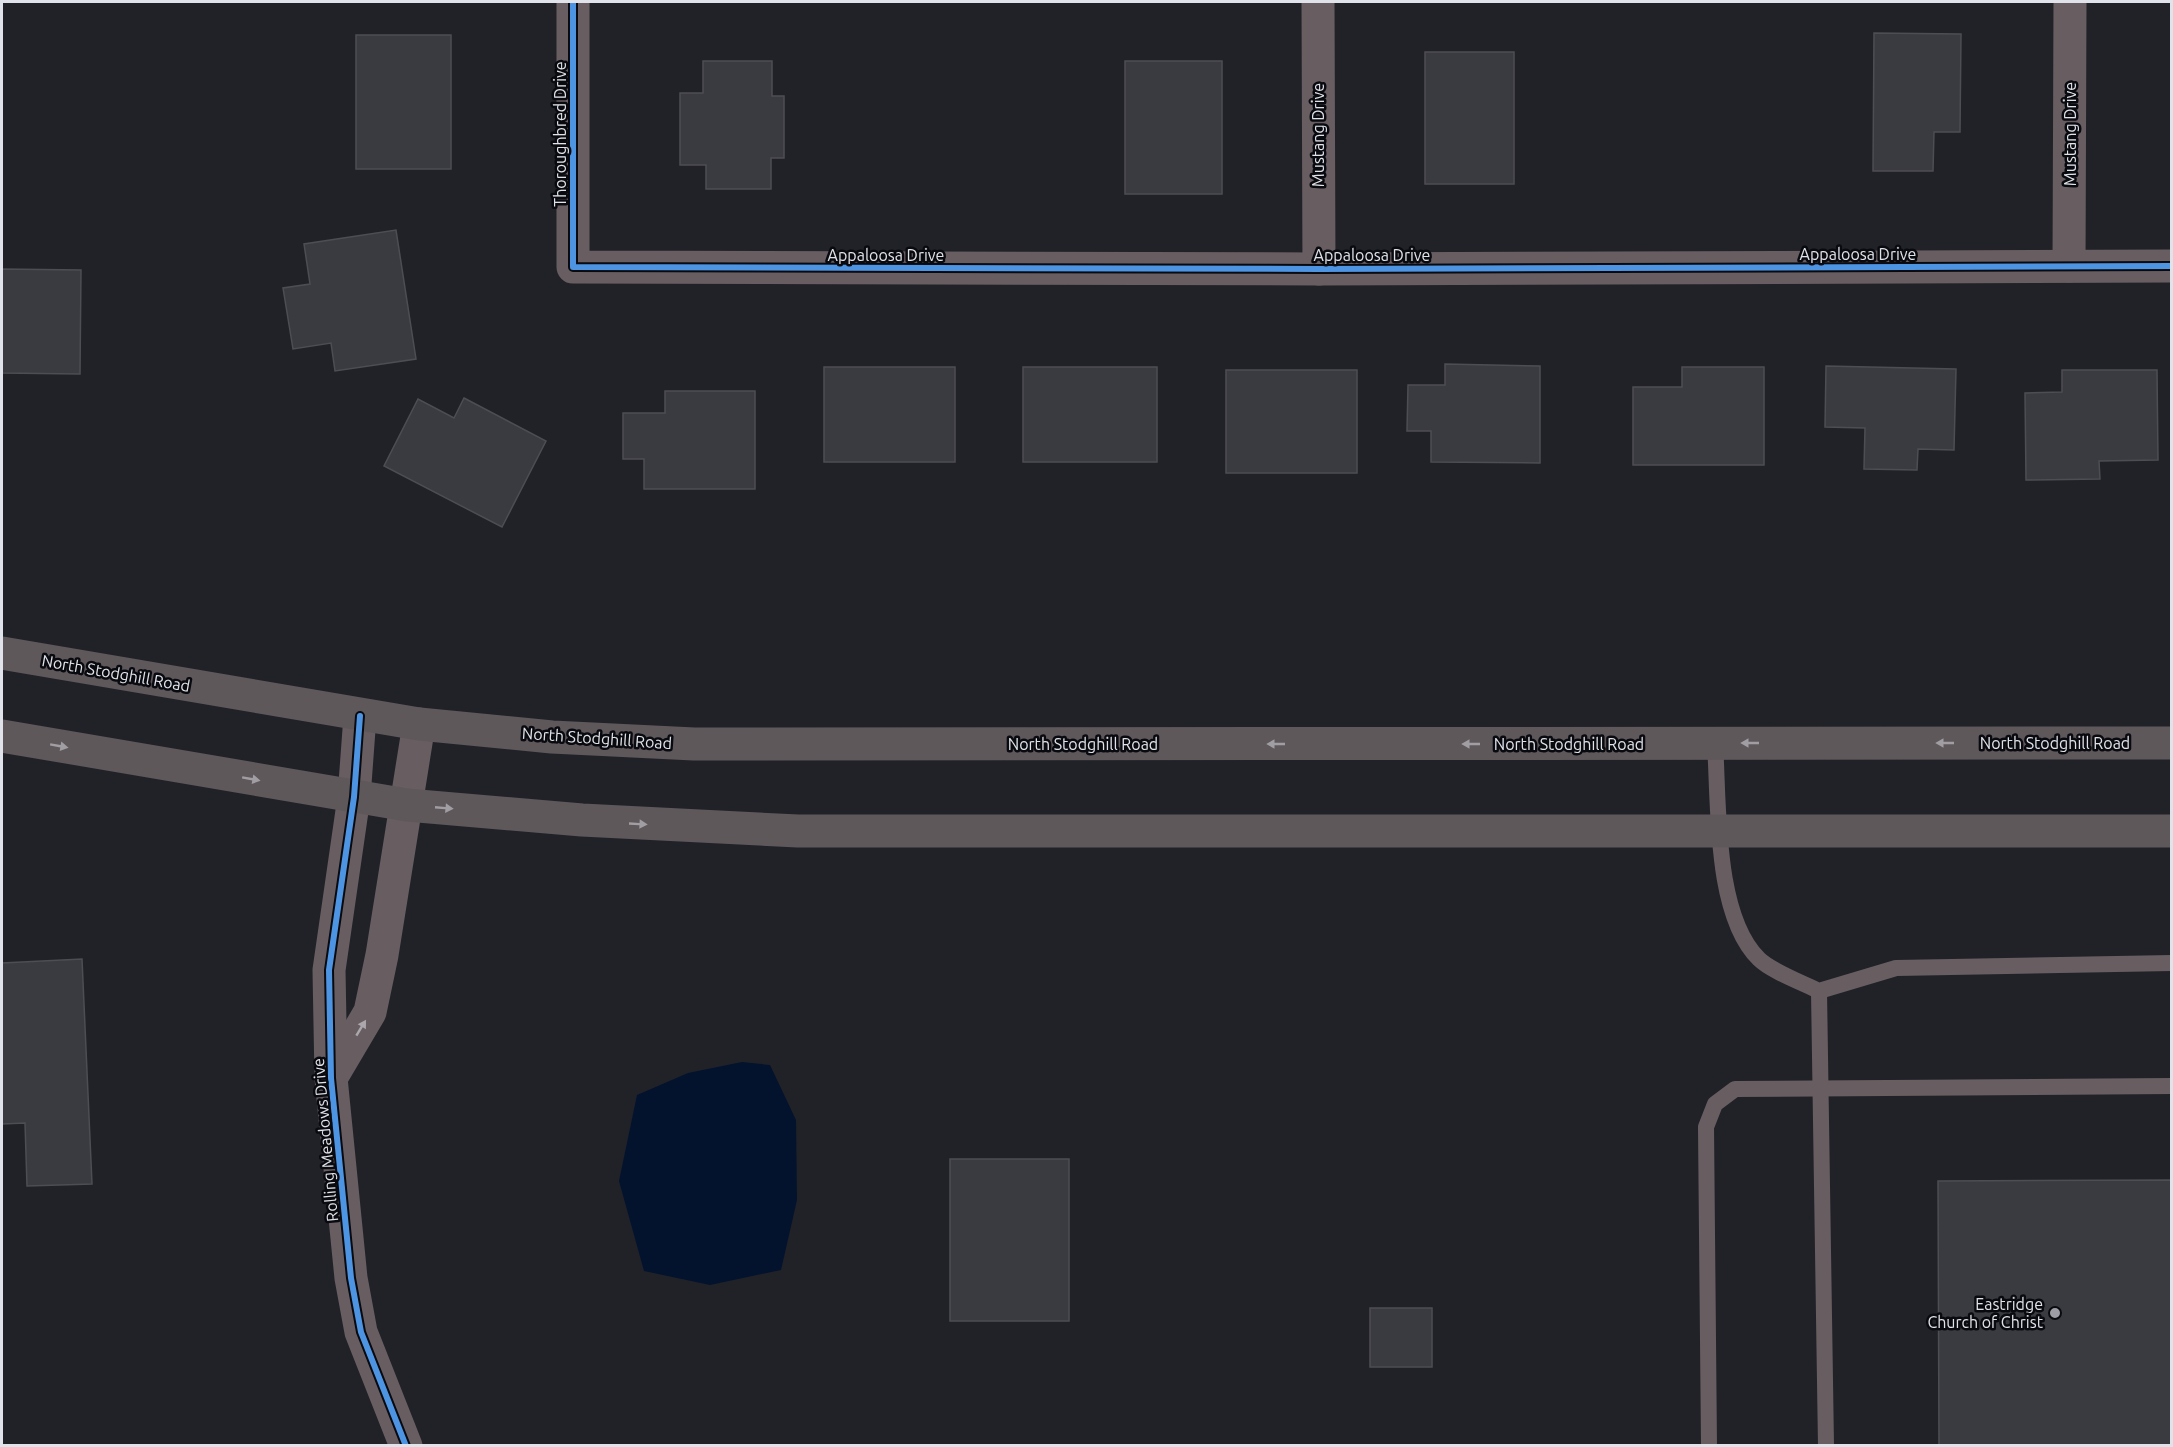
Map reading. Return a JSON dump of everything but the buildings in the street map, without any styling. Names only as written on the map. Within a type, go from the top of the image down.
[{"type":"main road","name":"North Stodghill Road","points":[[2,653],[360,716],[419,724],[552,737],[694,744],[2172,743]]},
{"type":"main road","points":[[2,736],[407,805],[582,820],[798,831],[2172,831]]},
{"type":"street","name":"Thoroughbred Drive","points":[[573,2],[573,267]]},
{"type":"street","name":"Mustang Drive","points":[[1318,2],[1319,269]]},
{"type":"street","name":"Mustang Drive","points":[[2069,266],[2070,2]]},
{"type":"street","name":"Appaloosa Drive","points":[[573,267],[1319,269],[2172,266]]},
{"type":"street","name":"Rolling Meadows Drive","points":[[360,716],[354,797],[329,970],[331,1078],[351,1278],[361,1332],[406,1446]]},
{"type":"street","name":"Rolling Meadows Drive","points":[[331,1078],[370,1012],[419,724]]},
{"type":"lane","points":[[1715,744],[1726,892],[1736,927],[1759,960],[1819,992],[1896,968],[2172,963]]},
{"type":"lane","points":[[1819,992],[1826,1446]]},
{"type":"lane","points":[[1708,1446],[1706,1127],[1715,1104],[1735,1089],[2172,1086]]},
{"type":"water","points":[[742,1062],[770,1065],[796,1120],[797,1200],[781,1270],[710,1285],[644,1271],[619,1181],[637,1095],[688,1073]]},
{"type":"cycle path","points":[[573,2],[573,267],[1319,269],[2172,266]]},
{"type":"cycle path","points":[[360,716],[354,797],[329,970],[331,1078],[351,1278],[361,1332],[406,1446]]},
{"type":"place","name":"Eastridge Church of Christ","points":[[2055,1313]]}]
